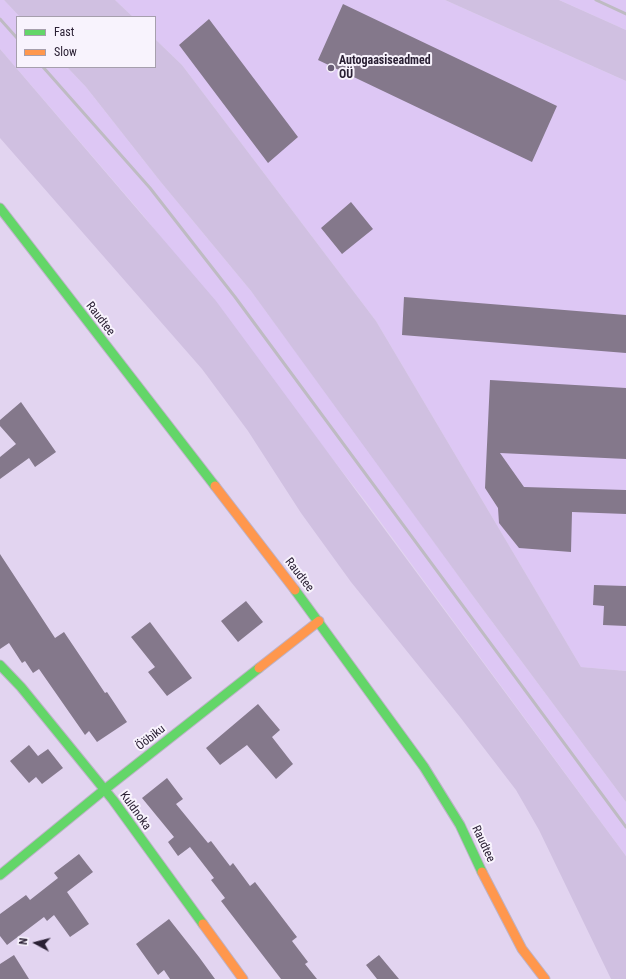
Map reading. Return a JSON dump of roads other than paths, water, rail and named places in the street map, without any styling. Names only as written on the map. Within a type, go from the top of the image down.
[{"type":"street","name":"Raudtee","points":[[0,208],[319,621],[424,767],[460,825],[498,905],[522,949],[545,979]]},
{"type":"street","name":"Ööbiku","points":[[0,875],[104,790],[319,621]]},
{"type":"street","name":"Kuldnoka","points":[[0,665],[22,687],[104,790],[243,979]]},
{"type":"railway","points":[[596,0],[626,14]]},
{"type":"railway","points":[[0,19],[16,37]]},
{"type":"railway","points":[[44,68],[150,188],[235,297],[626,827]]},
{"type":"place","name":"Autogaasiseadmed OÜ","points":[[331,68]]}]
